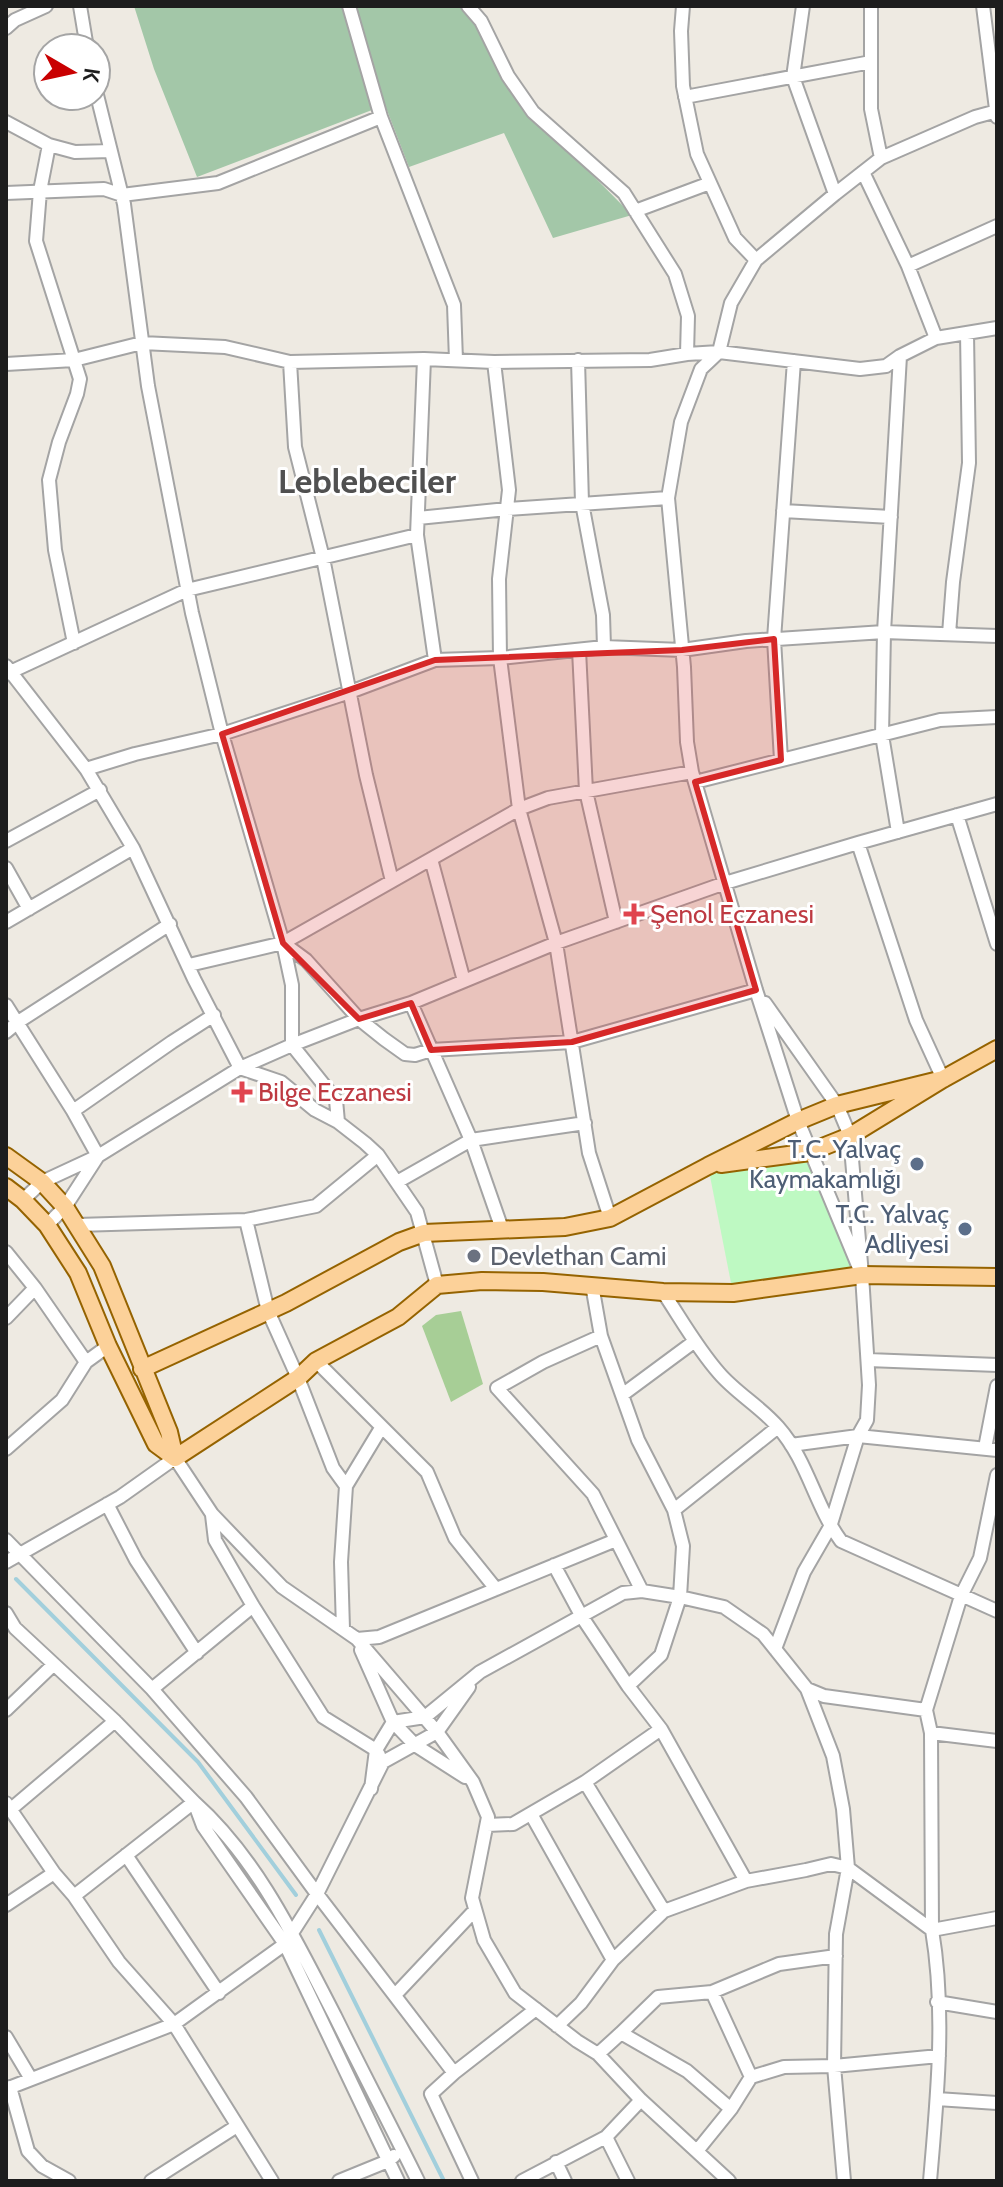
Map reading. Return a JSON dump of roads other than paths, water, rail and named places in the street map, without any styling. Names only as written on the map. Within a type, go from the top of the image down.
[{"type":"main road","points":[[708,1166],[810,1152],[850,1136],[997,1049]]},
{"type":"main road","points":[[142,1369],[268,1311],[399,1242],[424,1233],[565,1227],[610,1218],[798,1121],[837,1105],[943,1079]]},
{"type":"main road","points":[[6,1156],[42,1182],[65,1207],[102,1266],[169,1432],[175,1458]]},
{"type":"main road","points":[[6,1187],[47,1225],[78,1273],[108,1346],[156,1444],[175,1458]]},
{"type":"main road","points":[[175,1458],[298,1378],[316,1361],[398,1317],[437,1285],[482,1281],[733,1293],[862,1275],[997,1277]]},
{"type":"street","points":[[6,28],[15,20],[46,6]]},
{"type":"street","points":[[80,6],[84,32]]},
{"type":"street","points":[[349,6],[381,117],[454,305],[456,360]]},
{"type":"street","points":[[468,6],[481,21],[508,76],[533,112],[624,193],[675,274],[688,316],[687,354]]},
{"type":"street","points":[[683,6],[681,31],[685,97],[697,154],[735,238],[756,260]]},
{"type":"street","points":[[803,6],[793,77],[835,194]]},
{"type":"street","points":[[871,6],[871,109],[881,158]]},
{"type":"street","points":[[862,1275],[798,1121],[694,777],[687,742],[668,498],[681,422],[701,369],[719,352],[731,303],[756,260],[881,158],[975,117],[997,113],[983,6]]},
{"type":"street","points":[[685,97],[871,62]]},
{"type":"street","points":[[101,112],[122,195],[148,386],[187,590],[222,734],[283,943],[292,985],[292,1045],[336,1100],[338,1122]]},
{"type":"street","points":[[6,193],[104,189],[122,195],[218,183],[381,117]]},
{"type":"street","points":[[6,122],[49,145],[75,152],[111,151]]},
{"type":"street","points":[[49,145],[40,191],[36,241],[80,379],[49,480],[55,550],[74,643]]},
{"type":"street","points":[[863,172],[908,266],[936,338]]},
{"type":"street","points":[[635,211],[710,183]]},
{"type":"street","points":[[908,266],[997,226]]},
{"type":"street","points":[[6,364],[74,360],[142,343],[225,347],[290,362],[650,360],[719,352],[860,369],[886,366],[936,338],[997,328]]},
{"type":"street","points":[[949,634],[969,463],[967,333]]},
{"type":"street","points":[[898,832],[882,735],[884,632],[900,356]]},
{"type":"street","points":[[424,359],[417,535],[435,660]]},
{"type":"street","points":[[578,360],[582,503],[603,615],[604,647]]},
{"type":"street","points":[[781,760],[774,639],[794,361]]},
{"type":"street","points":[[290,362],[295,447],[323,558],[366,775],[392,881]]},
{"type":"street","points":[[494,362],[509,490],[499,579],[500,658],[519,809],[556,943],[589,1153],[610,1218]]},
{"type":"street","points":[[418,518],[668,498]]},
{"type":"street","points":[[783,511],[891,517]]},
{"type":"street","points":[[417,535],[187,590],[8,670],[100,790],[133,848],[194,979],[240,1068],[281,1082],[378,1155],[417,1212],[437,1285]]},
{"type":"street","points":[[86,769],[222,734],[435,660],[500,658],[604,647],[682,650],[774,639],[884,632],[997,636]]},
{"type":"street","points":[[579,650],[586,791],[616,922]]},
{"type":"street","points":[[189,965],[283,943],[519,809],[548,798],[694,777],[781,760],[940,720],[997,717]]},
{"type":"street","points":[[6,841],[100,790]]},
{"type":"street","points":[[23,1200],[42,1182],[98,1156],[240,1068],[292,1045],[411,1003],[556,943],[725,883],[997,804]]},
{"type":"street","points":[[957,815],[997,944]]},
{"type":"street","points":[[858,843],[916,1020],[943,1079]]},
{"type":"street","points":[[6,922],[133,848]]},
{"type":"street","points":[[431,859],[464,981]]},
{"type":"street","points":[[6,868],[29,909]]},
{"type":"street","points":[[6,1032],[170,924]]},
{"type":"street","points":[[283,943],[306,960],[359,1019],[405,1054],[415,1055],[431,1050],[572,1042],[756,990]]},
{"type":"street","points":[[756,990],[837,1105],[850,1136],[869,1385],[867,1420],[858,1436],[830,1527],[804,1572],[775,1649]]},
{"type":"street","points":[[411,1003],[471,1140],[502,1229]]},
{"type":"street","points":[[6,1005],[98,1156]]},
{"type":"street","points":[[73,1111],[214,1015]]},
{"type":"street","points":[[397,1182],[471,1140],[585,1123]]},
{"type":"street","points":[[77,1225],[246,1220],[316,1206],[378,1155]]},
{"type":"street","points":[[47,1225],[65,1207],[98,1156]]},
{"type":"street","points":[[246,1220],[268,1311],[333,1468],[346,1486]]},
{"type":"street","points":[[7,1256],[35,1288],[86,1362]]},
{"type":"street","points":[[592,1285],[601,1336],[638,1440],[674,1510],[683,1546],[680,1597],[661,1655],[628,1686]]},
{"type":"street","points":[[6,1318],[35,1288]]},
{"type":"street","points":[[663,1292],[720,1375],[778,1427],[791,1445],[802,1462],[830,1527],[841,1541],[997,1611]]},
{"type":"street","points":[[601,1336],[543,1362],[497,1388],[593,1494],[642,1591]]},
{"type":"street","points":[[622,1395],[695,1341]]},
{"type":"street","points":[[6,1449],[62,1400],[86,1362],[108,1346]]},
{"type":"street","points":[[868,1360],[997,1365]]},
{"type":"street","points":[[316,1361],[427,1472],[455,1538],[496,1589]]},
{"type":"street","points":[[791,1445],[858,1436],[991,1449],[997,1386]]},
{"type":"street","points":[[674,1510],[778,1427]]},
{"type":"street","points":[[343,1629],[341,1562],[346,1486],[381,1428]]},
{"type":"street","points":[[6,1562],[107,1504],[175,1458],[212,1514],[282,1587],[357,1639],[425,1717],[473,1782],[488,1817],[472,1898],[484,1940],[515,1993],[598,2054],[641,2100],[729,2181]]},
{"type":"street","points":[[930,2181],[939,2056],[937,1957],[932,1930],[931,1733],[926,1710],[961,1596],[980,1558],[997,1475]]},
{"type":"street","points":[[107,1504],[136,1560],[197,1653]]},
{"type":"street","points":[[212,1514],[215,1540],[323,1717],[380,1756]]},
{"type":"street","points":[[6,1540],[152,1689],[246,1797],[454,2073]]},
{"type":"street","points":[[357,1639],[379,1637],[616,1540]]},
{"type":"street","points":[[554,1565],[582,1617],[661,1729],[746,1881]]},
{"type":"street","points":[[393,1722],[425,1717],[480,1672],[623,1593],[642,1591],[724,1607],[763,1634],[807,1689],[833,1756],[843,1809],[848,1868],[836,1934],[834,2066],[844,2181]]},
{"type":"street","points":[[152,1689],[253,1606]]},
{"type":"street","points":[[6,1613],[15,1628],[216,1821],[254,1871],[398,2181]]},
{"type":"street","points":[[357,1639],[393,1722],[415,1745],[473,1782]]},
{"type":"street","points":[[6,1710],[53,1665]]},
{"type":"street","points":[[380,1756],[415,1745],[437,1732],[480,1672]]},
{"type":"street","points":[[807,1689],[824,1696],[926,1710]]},
{"type":"street","points":[[115,1721],[9,1806],[119,1962],[174,2024],[272,2181]]},
{"type":"street","points":[[69,2181],[42,2166],[28,2151],[8,2088],[174,2024],[288,1940],[317,1894],[371,1789],[393,1722]]},
{"type":"street","points":[[487,1825],[513,1824],[585,1782],[661,1729]]},
{"type":"street","points":[[931,1733],[997,1741]]},
{"type":"street","points":[[585,1782],[664,1911]]},
{"type":"street","points":[[74,1896],[194,1802]]},
{"type":"street","points":[[531,1814],[613,1960]]},
{"type":"street","points":[[126,1855],[219,1993]]},
{"type":"street","points":[[557,2026],[581,2003],[613,1960],[664,1911],[746,1881],[831,1864],[848,1868],[932,1930],[997,1918]]},
{"type":"street","points":[[6,1905],[54,1873]]},
{"type":"street","points":[[395,1995],[475,1910]]},
{"type":"street","points":[[288,1940],[418,2181]]},
{"type":"street","points":[[598,2054],[658,1997],[712,1992],[779,1964],[836,1956]]},
{"type":"street","points":[[712,1992],[751,2077]]},
{"type":"street","points":[[937,2002],[997,2012]]},
{"type":"street","points":[[472,2181],[431,2094],[536,2009]]},
{"type":"street","points":[[621,2033],[687,2071],[731,2109]]},
{"type":"street","points":[[6,2037],[31,2079]]},
{"type":"street","points":[[697,2151],[731,2109],[751,2077],[784,2067],[834,2066],[939,2056]]},
{"type":"street","points":[[937,2099],[997,2103]]},
{"type":"street","points":[[522,2181],[606,2137],[641,2100]]},
{"type":"street","points":[[151,2181],[237,2126]]},
{"type":"street","points":[[606,2137],[628,2181]]},
{"type":"street","points":[[339,2181],[388,2161],[402,2150]]},
{"type":"street","points":[[556,2162],[565,2181]]},
{"type":"waterway","points":[[16,1579],[198,1762],[296,1895]]},
{"type":"waterway","points":[[319,1930],[444,2181]]},
{"type":"place","name":"Şenol Eczanesi","points":[[634,914]]},
{"type":"place","name":"Bilge Eczanesi","points":[[242,1092]]},
{"type":"place","name":"T.C. Yalvaç Kaymakamlığı","points":[[917,1164]]},
{"type":"place","name":"T.C. Yalvaç Adliyesi","points":[[965,1229]]},
{"type":"place","name":"Devlethan Cami","points":[[474,1256]]},
{"type":"district","name":"Leblebeciler","points":[[367,481]]}]
